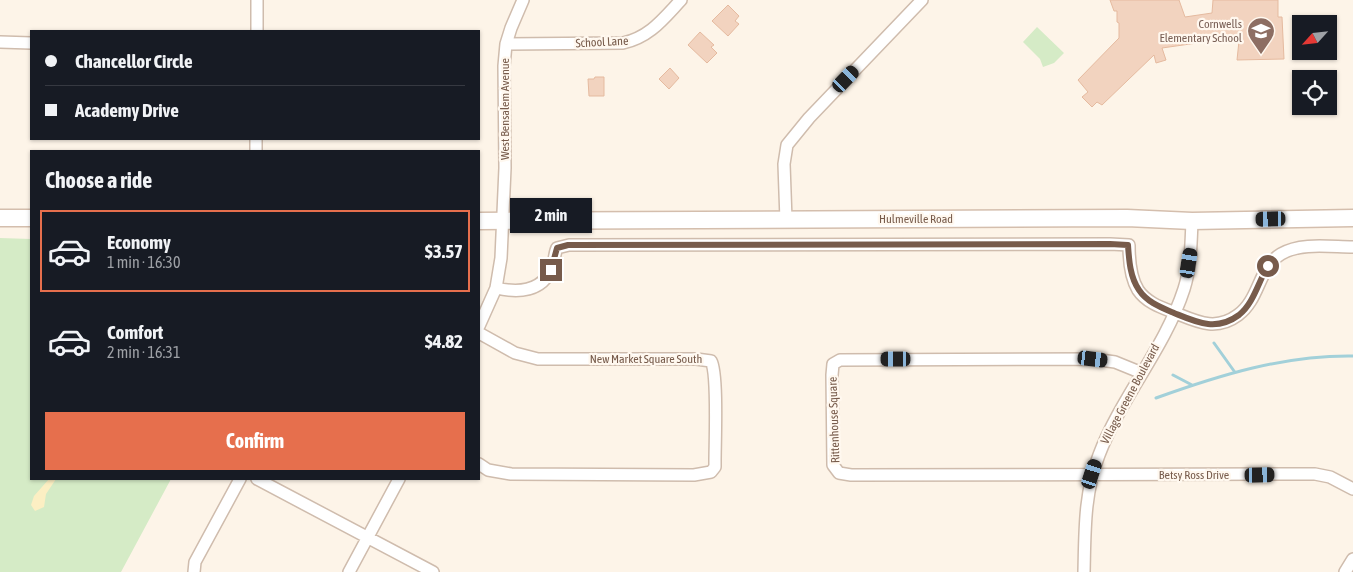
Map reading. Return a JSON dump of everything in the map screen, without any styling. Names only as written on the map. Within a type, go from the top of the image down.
[{"type":"main road","points":[[0,218],[30,218]]},
{"type":"main road","name":"Hulmeville Road","points":[[480,221],[1127,218],[1192,221],[1353,218]]},
{"type":"street","points":[[257,0],[257,30]]},
{"type":"street","name":"West Bensalem Avenue","points":[[503,221],[505,168],[504,66],[510,28],[523,0]]},
{"type":"street","name":"School Lane","points":[[506,44],[623,44],[631,42],[653,30],[681,0]]},
{"type":"street","points":[[786,220],[784,164],[787,145],[809,118],[922,0]]},
{"type":"street","points":[[0,42],[30,43]]},
{"type":"street","points":[[480,324],[496,288],[501,258],[503,221]]},
{"type":"street","name":"Village Greene Boulevard","points":[[1084,572],[1086,513],[1088,490],[1092,474],[1106,435],[1174,313],[1187,276],[1191,250],[1192,221]]},
{"type":"street","points":[[496,288],[518,291],[527,290],[539,284],[551,270],[557,248],[568,245],[1110,244],[1128,245],[1132,272],[1139,290],[1153,303],[1194,322],[1218,324],[1229,321],[1246,308],[1268,266],[1282,253],[1308,246],[1353,247]]},
{"type":"street","name":"New Market Square South","points":[[480,334],[515,353],[538,359],[696,359],[711,361],[715,381],[715,468],[711,472],[694,475],[519,474],[500,473],[480,464]]},
{"type":"street","name":"Rittenhouse Square","points":[[1092,474],[851,475],[839,473],[834,465],[832,452],[833,364],[840,360],[857,359],[1093,359],[1115,362],[1142,373]]},
{"type":"street","name":"Betsy Ross Drive","points":[[1092,474],[1315,474],[1330,477],[1353,489]]},
{"type":"street","points":[[194,572],[195,562],[239,480]]},
{"type":"street","points":[[259,480],[432,572]]},
{"type":"street","points":[[349,572],[398,480]]},
{"type":"street","points":[[1345,572],[1353,560]]},
{"type":"green space","points":[[1037,27],[1064,53],[1054,63],[1043,67],[1040,59],[1023,42]]},
{"type":"green space","points":[[0,238],[30,239],[30,480],[170,480],[121,572],[0,572]]},
{"type":"sand","points":[[48,480],[55,480],[46,494],[44,507],[35,511],[31,505],[34,496]]},
{"type":"building","name":"Cornwells Elementary School","points":[[1110,0],[1179,0],[1185,17],[1212,13],[1213,0],[1278,0],[1278,17],[1282,17],[1284,59],[1237,60],[1239,41],[1218,40],[1162,48],[1166,60],[1156,63],[1154,55],[1102,105],[1097,102],[1092,107],[1082,97],[1088,92],[1078,80],[1119,38],[1117,11],[1114,11]]},
{"type":"building","points":[[728,5],[739,16],[735,21],[739,24],[728,36],[712,21]]},
{"type":"building","points":[[700,32],[714,45],[711,47],[717,53],[707,63],[688,45]]},
{"type":"building","points":[[670,68],[679,78],[669,89],[659,79]]},
{"type":"building","points":[[595,77],[604,77],[604,96],[589,96],[588,79],[594,79]]},
{"type":"waterway","points":[[1214,343],[1234,371]]},
{"type":"waterway","points":[[1156,398],[1228,374],[1253,368],[1302,359],[1353,356]]},
{"type":"waterway","points":[[1173,375],[1192,385]]},
{"type":"place","name":"Cornwells Elementary School","points":[[1261,55]]},
{"type":"route","points":[[551,270],[557,248],[568,245],[1128,245],[1134,282],[1145,297],[1166,310],[1194,322],[1218,324],[1229,321],[1237,316],[1250,304],[1268,266]]}]
